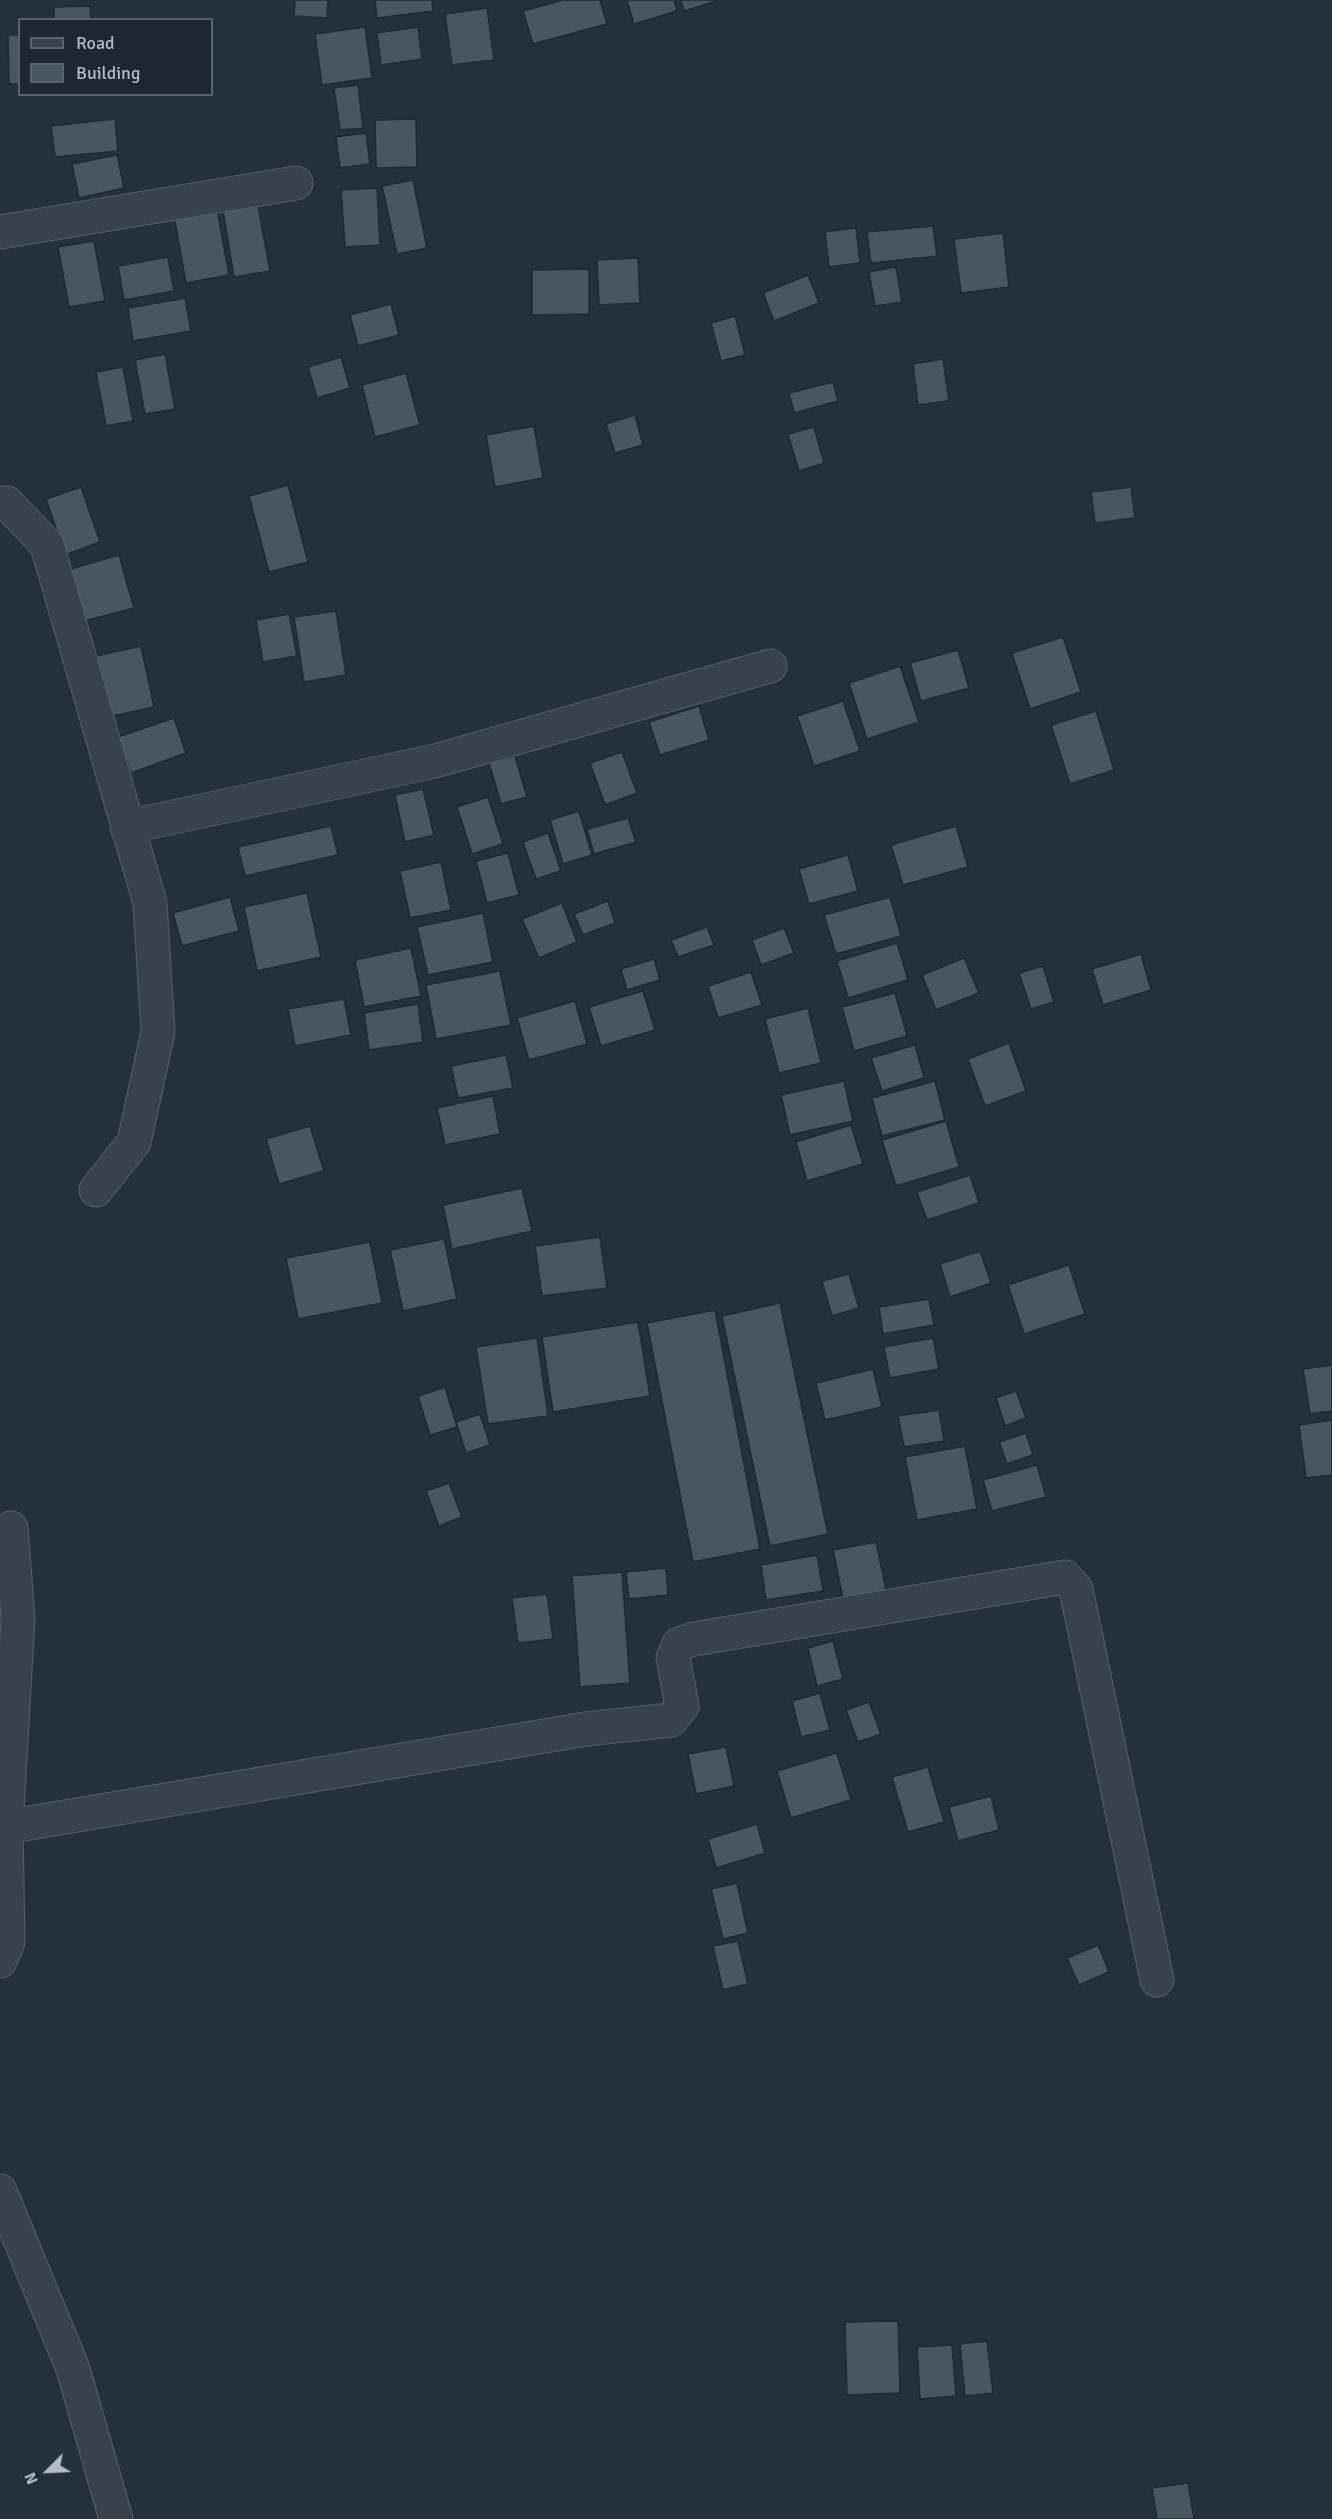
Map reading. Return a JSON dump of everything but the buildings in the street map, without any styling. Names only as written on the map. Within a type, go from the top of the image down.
[{"type":"street","points":[[0,232],[296,183]]},
{"type":"street","points":[[0,503],[7,503],[46,545],[150,903],[158,1032],[134,1142],[96,1190]]},
{"type":"street","points":[[127,827],[435,762],[770,666]]},
{"type":"street","points":[[0,1961],[8,1942],[6,1827],[18,1618],[11,1528]]},
{"type":"street","points":[[6,1827],[586,1729],[671,1720],[682,1706],[673,1658],[679,1644],[694,1639],[1065,1577],[1076,1589],[1157,1980]]},
{"type":"street","points":[[0,2191],[73,2369],[116,2519]]}]
